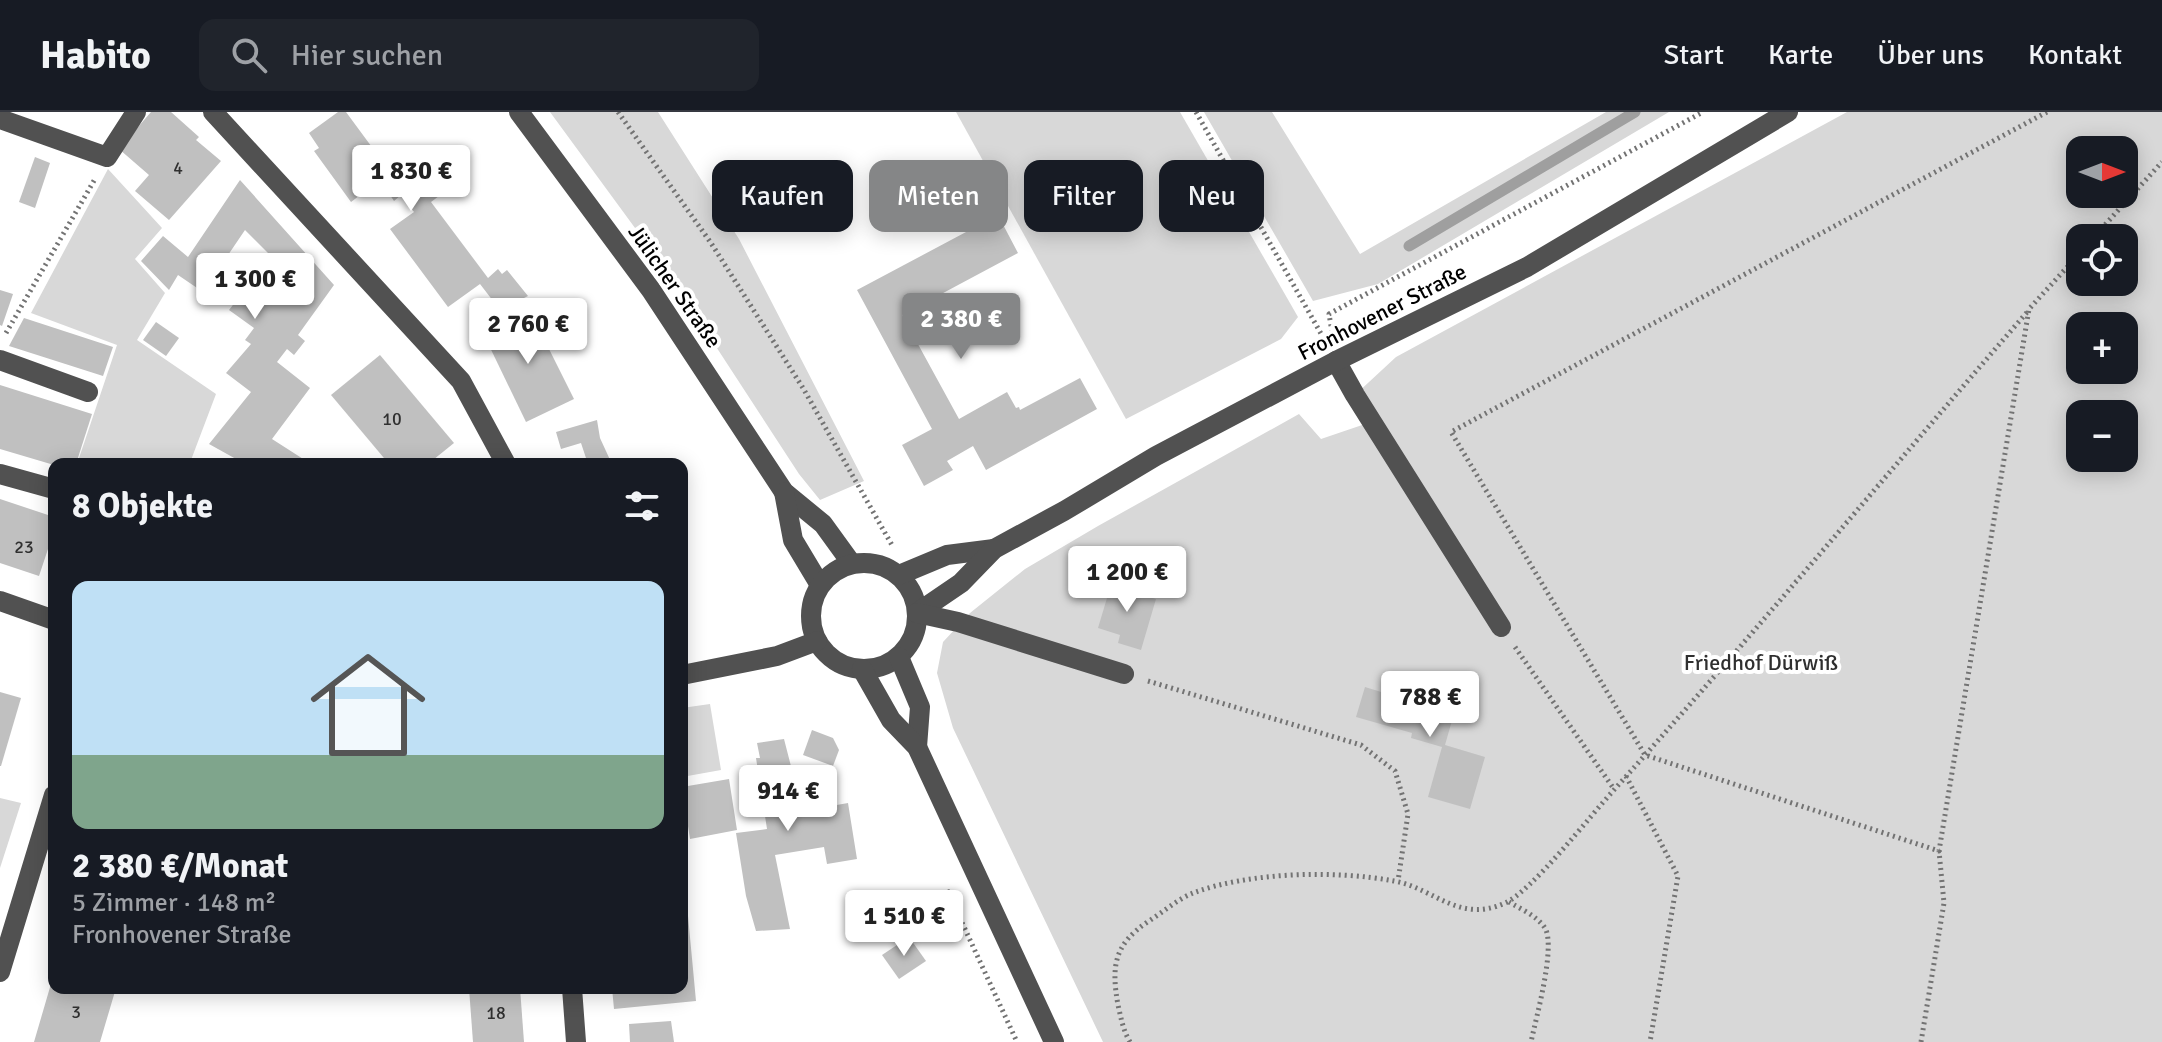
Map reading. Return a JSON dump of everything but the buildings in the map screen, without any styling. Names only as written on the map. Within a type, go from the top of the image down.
[{"type":"street","points":[[0,119],[107,157],[136,112]]},
{"type":"street","points":[[213,112],[461,381],[503,458]]},
{"type":"street","name":"Jülicher Straße","points":[[519,112],[651,290],[784,492],[823,524],[852,564]]},
{"type":"street","name":"Fronhovener Straße","points":[[917,613],[961,583],[994,549],[1156,456],[1336,361],[1527,267],[1788,112]]},
{"type":"street","points":[[0,360],[88,392]]},
{"type":"street","points":[[1336,361],[1501,627]]},
{"type":"street","points":[[0,474],[48,487]]},
{"type":"street","name":"Jülicher Straße","points":[[784,492],[793,540],[820,585]]},
{"type":"street","name":"Fronhovener Straße","points":[[899,575],[947,555],[994,549]]},
{"type":"street","points":[[852,564],[877,564],[899,575],[912,592],[917,613],[913,637],[899,657],[881,667],[862,669],[844,666],[829,656],[817,641],[811,623],[812,603],[820,585],[834,572],[852,564]]},
{"type":"street","points":[[0,601],[48,618]]},
{"type":"street","points":[[917,613],[958,622],[1124,674]]},
{"type":"street","points":[[688,674],[777,656],[817,641]]},
{"type":"street","points":[[899,657],[920,707],[917,747]]},
{"type":"street","points":[[862,669],[891,720],[917,747],[1054,1042]]},
{"type":"street","points":[[0,972],[48,815]]},
{"type":"street","points":[[572,994],[576,1042]]},
{"type":"path","points":[[618,112],[711,243],[803,388],[892,546],[902,549]]},
{"type":"path","points":[[1196,112],[1336,361]]},
{"type":"path","points":[[1336,361],[1329,314],[1703,112]]},
{"type":"path","points":[[1939,851],[1645,755],[1451,432],[2047,112]]},
{"type":"path","points":[[0,344],[107,157]]},
{"type":"path","points":[[2106,224],[2162,162]]},
{"type":"path","points":[[1130,1042],[1123,1029],[1113,979],[1116,957],[1133,931],[1191,894],[1245,879],[1338,874],[1398,881],[1451,906],[1486,910],[1509,902],[1540,873],[1645,755],[2066,268]]},
{"type":"path","points":[[1921,1042],[1944,903],[1939,851],[2029,309]]},
{"type":"path","points":[[1501,627],[1614,789]]},
{"type":"path","points":[[1124,674],[1361,745],[1395,771],[1408,814],[1398,881]]},
{"type":"path","points":[[1626,776],[1678,876],[1650,1042]]},
{"type":"path","points":[[947,890],[1017,1042]]},
{"type":"path","points":[[1509,902],[1535,918],[1547,931],[1548,951],[1531,1042]]},
{"type":"green space","points":[[550,112],[658,112],[712,197],[712,232],[735,232],[739,239],[864,481],[820,500],[799,474],[668,273]]},
{"type":"green space","points":[[956,112],[1180,112],[1208,160],[1159,160],[1159,232],[1249,232],[1298,317],[1281,339],[1126,419],[1008,206],[1008,160],[983,160]]},
{"type":"green space","points":[[1204,112],[1272,112],[1360,254],[1606,112],[1669,112],[1378,284],[1313,301],[1264,216],[1264,160],[1232,160]]},
{"type":"green space","name":"Friedhof Dürwiß","points":[[1847,112],[2162,112],[2162,1042],[1103,1042],[953,728],[937,673],[943,642],[970,613],[1025,569],[1299,414],[1321,439],[1371,422],[1355,395],[1396,357]]},
{"type":"green space","points":[[108,169],[162,228],[135,259],[165,293],[137,340],[216,394],[192,458],[79,458],[117,345],[31,313]]},
{"type":"green space","points":[[710,704],[721,770],[688,776],[688,707]]},
{"type":"green space","points":[[0,798],[21,803],[0,868]]},
{"type":"waterway","points":[[1409,246],[1635,112]]}]
